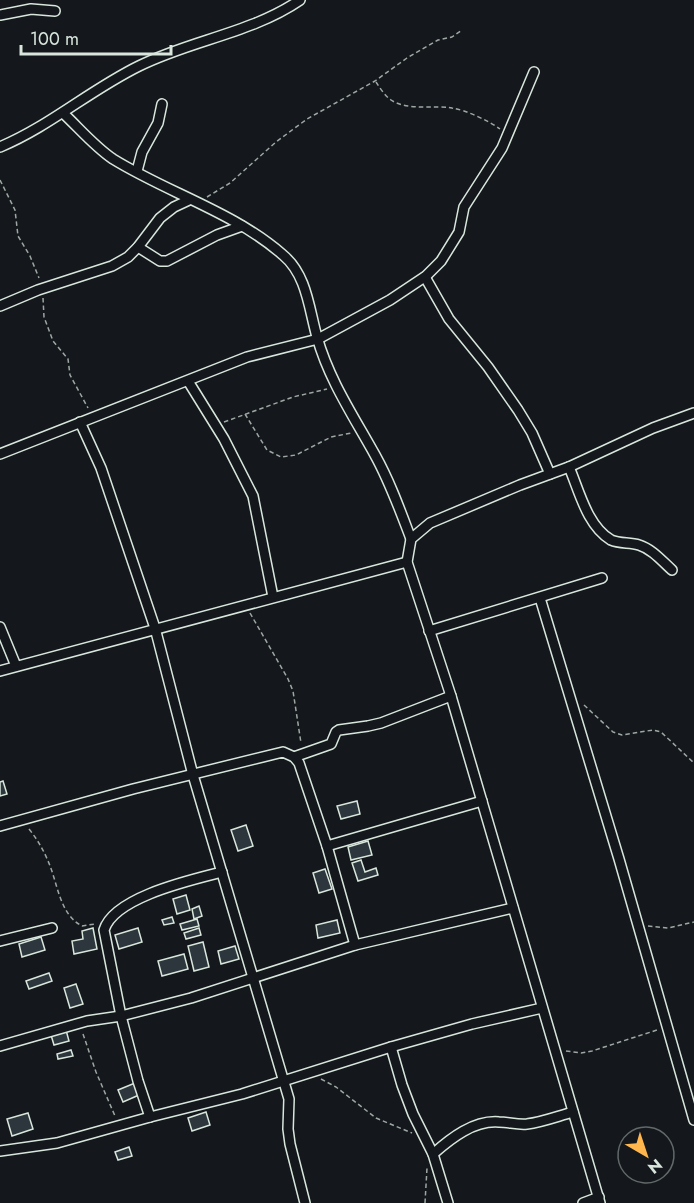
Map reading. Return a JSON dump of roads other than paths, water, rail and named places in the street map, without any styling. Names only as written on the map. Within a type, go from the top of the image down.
[{"type":"street","points":[[0,147],[25,137],[114,79],[156,57],[259,22],[281,13],[300,0]]},
{"type":"street","points":[[0,15],[31,9],[55,11]]},
{"type":"street","points":[[0,454],[246,357],[318,339],[390,300],[425,277],[441,261],[459,232],[464,207],[495,161],[508,136],[534,72]]},
{"type":"street","points":[[137,171],[142,152],[158,123],[162,104]]},
{"type":"street","points":[[63,113],[111,158],[193,202],[242,225],[285,256],[298,274],[305,290],[318,339],[337,387],[393,491],[411,539],[407,562],[451,696],[599,1200],[583,1203]]},
{"type":"street","points":[[0,306],[42,289],[112,266],[128,257],[138,247],[160,218],[174,207],[193,202]]},
{"type":"street","points":[[138,247],[160,261],[167,261],[207,239],[242,225]]},
{"type":"street","points":[[425,277],[449,319],[519,410],[550,474]]},
{"type":"street","points":[[188,381],[216,425],[256,506],[273,597]]},
{"type":"street","points":[[411,539],[430,523],[569,467],[653,428],[694,413]]},
{"type":"street","points":[[80,422],[101,468],[155,628],[193,775],[289,1099],[290,1144],[304,1203]]},
{"type":"street","points":[[569,467],[587,511],[600,531],[611,540],[639,545],[650,550],[672,570]]},
{"type":"street","points":[[0,671],[407,562]]},
{"type":"street","points":[[429,630],[602,578]]},
{"type":"street","points":[[540,598],[694,1120]]},
{"type":"street","points":[[0,627],[16,666]]},
{"type":"street","points":[[0,826],[283,752],[298,755],[331,744],[334,734],[339,730],[381,723],[451,696]]},
{"type":"street","points":[[298,755],[298,763],[327,846],[355,945]]},
{"type":"street","points":[[327,846],[482,801]]},
{"type":"street","points":[[150,1117],[120,1016],[104,935],[106,921],[141,897],[222,872]]},
{"type":"street","points":[[0,1046],[80,1023],[120,1016],[191,998],[355,945],[513,908]]},
{"type":"street","points":[[1,938],[52,928]]},
{"type":"street","points":[[0,1151],[57,1143],[284,1082],[391,1047],[472,1024],[542,1008]]},
{"type":"street","points":[[391,1047],[402,1085],[433,1154],[448,1203]]},
{"type":"street","points":[[433,1154],[464,1131],[482,1123],[498,1121],[530,1124],[573,1112]]}]
